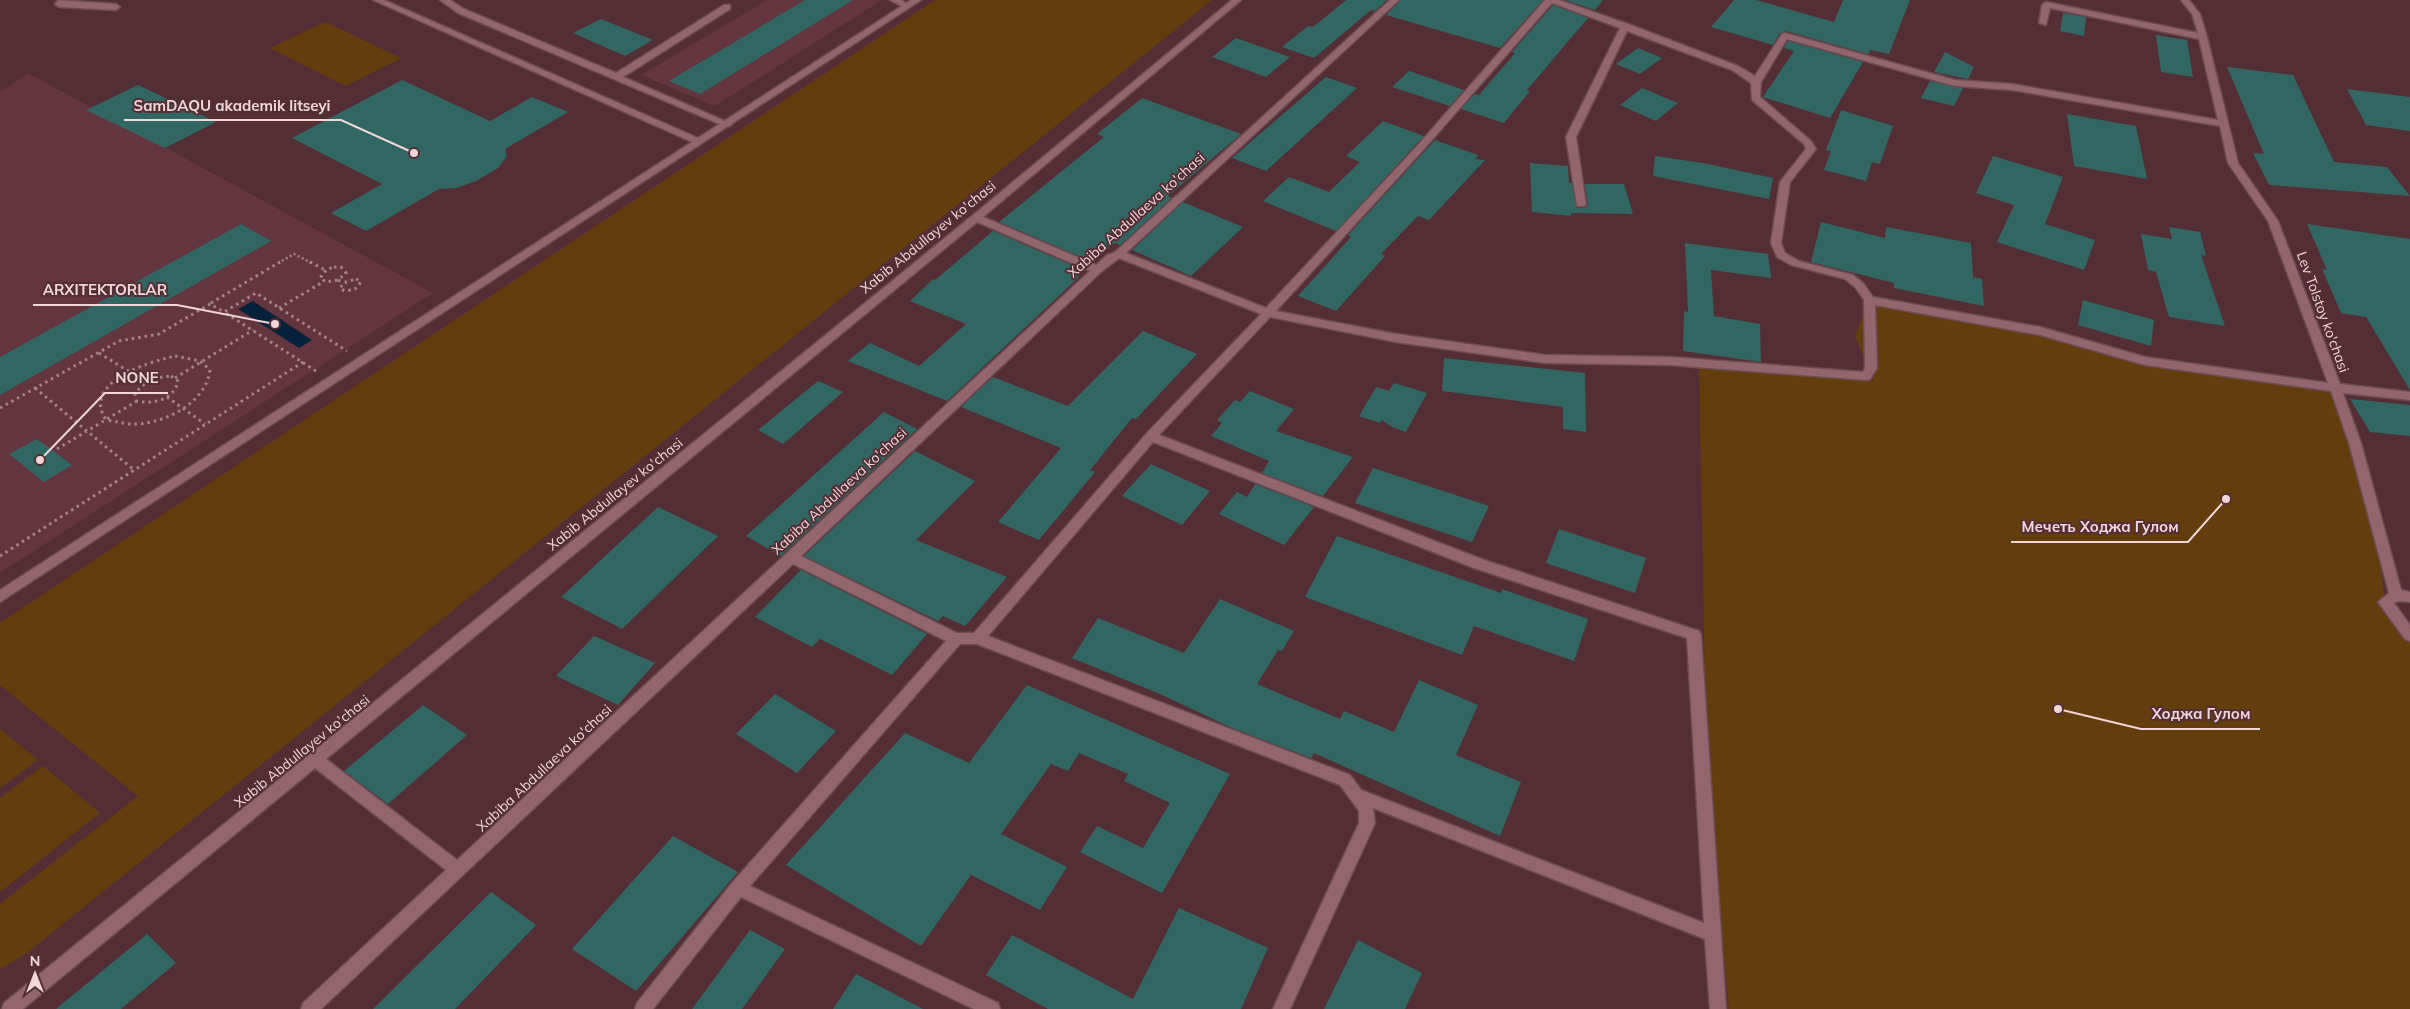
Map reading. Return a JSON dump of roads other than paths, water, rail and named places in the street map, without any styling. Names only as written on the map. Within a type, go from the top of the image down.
[{"type":"street","points":[[63,0],[59,4],[116,7]]},
{"type":"street","points":[[377,0],[699,142]]},
{"type":"street","points":[[444,0],[460,12],[618,76],[727,124]]},
{"type":"street","points":[[894,0],[912,3]]},
{"type":"street","name":"Xabib Abdullayev ko'chasi","points":[[10,1009],[976,218],[1237,0]]},
{"type":"street","name":"Xabiba Abdullaeva ko'chasi","points":[[308,1009],[1097,270],[1111,257],[1119,254],[1394,0]]},
{"type":"street","points":[[978,638],[1151,436],[1268,313],[1421,147],[1551,0],[1735,68],[1750,76],[1756,82]]},
{"type":"street","name":"Lev Tolstoy ko'chasi","points":[[2185,0],[2196,14],[2203,37],[2233,163],[2273,221],[2336,388],[2355,442],[2396,595],[2385,602],[2410,635]]},
{"type":"street","points":[[0,597],[912,3]]},
{"type":"street","points":[[2043,23],[2046,5],[2203,37]]},
{"type":"street","points":[[618,76],[726,7]]},
{"type":"street","points":[[1581,204],[1571,137],[1625,26]]},
{"type":"street","points":[[1119,254],[1268,313],[1396,338],[1544,359],[1670,361],[1866,376],[1871,368],[1869,300],[1859,285],[1849,277],[1795,263],[1781,255],[1776,243],[1784,182],[1811,149],[1808,143],[1755,98],[1756,82],[1785,36],[1955,83],[2012,88],[2223,124]]},
{"type":"street","points":[[976,218],[1097,270]]},
{"type":"street","points":[[1869,300],[2040,331],[2145,360],[2336,388],[2410,396]]},
{"type":"street","points":[[1151,436],[1478,564],[1694,635],[1718,1009]]},
{"type":"street","points":[[791,557],[956,639],[978,638],[1345,780],[1366,809],[1366,823],[1280,1009]]},
{"type":"street","points":[[2396,595],[2410,597]]},
{"type":"street","points":[[643,1009],[738,888],[956,639]]},
{"type":"street","points":[[315,759],[458,870]]},
{"type":"street","points":[[1357,795],[1714,934]]},
{"type":"street","points":[[738,888],[992,1009]]},
{"type":"water","points":[[253,301],[312,340],[299,348],[238,309]]},
{"type":"place","name":"SamDAQU akademik litseyi","points":[[414,153]]},
{"type":"place","name":"ARXITEKTORLAR","points":[[275,324]]},
{"type":"place","name":"NONE","points":[[40,460]]},
{"type":"place","name":"Мечеть Ходжа Гулом","points":[[2226,499]]},
{"type":"place","name":"Ходжа Гулом","points":[[2058,709]]}]
